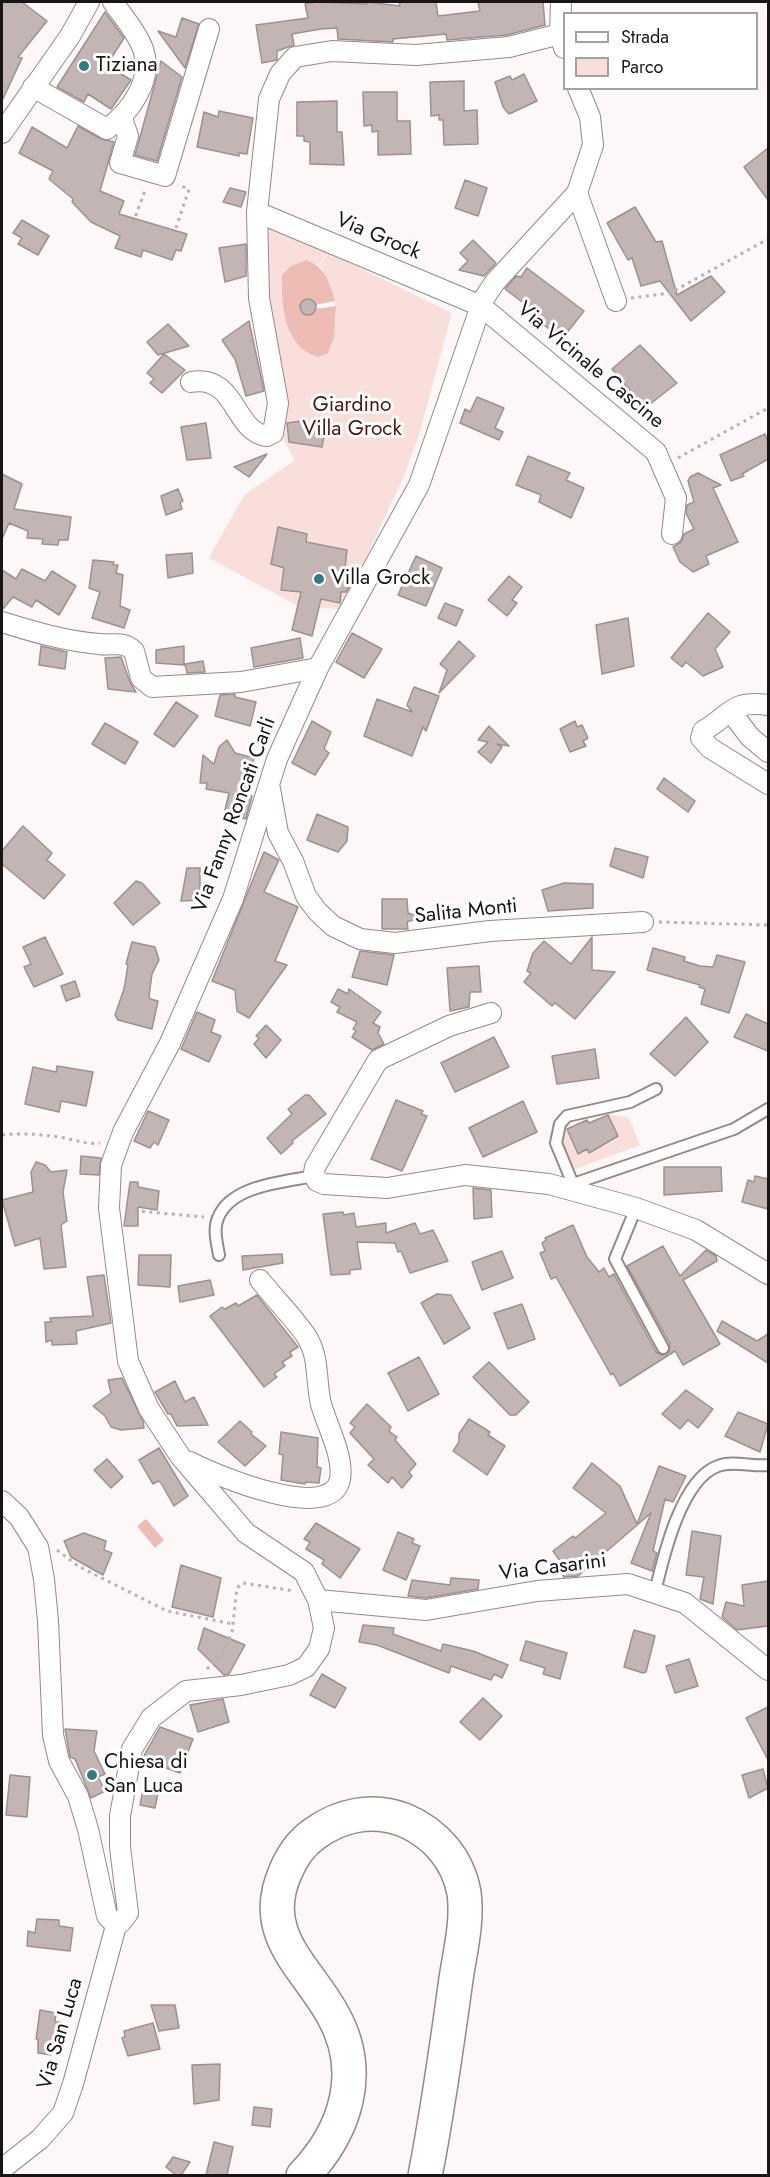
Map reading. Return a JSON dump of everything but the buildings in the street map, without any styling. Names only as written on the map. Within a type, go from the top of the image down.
[{"type":"highway","points":[[303,2175],[326,2149],[343,2118],[347,2100],[347,2065],[340,2030],[333,2015],[283,1941],[278,1925],[278,1895],[289,1863],[309,1837],[341,1818],[372,1814],[401,1819],[416,1826],[442,1846],[457,1869],[464,1894],[465,1910],[440,2101],[435,2175]]},
{"type":"highway","points":[[425,2175],[440,2101]]},
{"type":"street","points":[[3,127],[70,36],[89,2]]},
{"type":"street","points":[[33,87],[107,129],[122,118],[133,106],[144,76],[144,52],[113,2]]},
{"type":"street","points":[[191,382],[200,380],[214,384],[256,432],[267,436],[273,433],[278,403],[259,298],[257,212],[269,99],[280,74],[295,57],[332,51],[416,55],[562,41],[561,2]]},
{"type":"street","points":[[122,118],[128,136],[120,163],[165,176],[209,29]]},
{"type":"street","name":"Via Fanny Roncati Carli","points":[[186,1691],[241,1685],[290,1675],[306,1667],[319,1649],[324,1628],[318,1600],[304,1572],[246,1533],[180,1456],[150,1409],[128,1361],[109,1208],[111,1165],[123,1132],[170,1043],[229,908],[269,783],[318,668],[420,485],[481,306],[495,282],[577,193],[593,145],[590,117],[579,90]]},
{"type":"street","points":[[577,193],[616,301]]},
{"type":"street","name":"Via Grock","points":[[257,212],[481,306]]},
{"type":"street","name":"Via Vicinale Cascine","points":[[481,306],[656,452],[676,498],[672,534]]},
{"type":"street","points":[[2,622],[46,636],[101,644],[124,644],[135,651],[141,678],[152,687],[241,682],[318,668]]},
{"type":"street","points":[[768,705],[748,702],[739,705],[703,732],[703,743],[768,784]]},
{"type":"street","points":[[731,712],[750,737],[768,752]]},
{"type":"street","name":"Salita Monti","points":[[269,783],[278,833],[293,861],[306,896],[325,919],[352,937],[369,942],[395,943],[490,931],[643,922]]},
{"type":"street","points":[[491,1013],[449,1026],[378,1060],[325,1149],[314,1170],[314,1176],[324,1184],[387,1188],[465,1174],[575,1188],[696,1230],[768,1274]]},
{"type":"street","name":"Via Fanny Roncati Carli","points":[[180,1456],[215,1475],[287,1496],[320,1497],[334,1491],[338,1485],[341,1476],[337,1454],[320,1401],[309,1341],[260,1280]]},
{"type":"street","points":[[2,1501],[20,1517],[38,1547],[44,1579],[52,1734],[59,1761],[81,1807],[107,1916],[117,1922],[124,1920],[128,1913],[120,1847],[120,1816],[132,1749],[151,1718],[186,1691]]},
{"type":"street","name":"Via Casarini","points":[[318,1600],[426,1611],[537,1591],[628,1584],[655,1592],[695,1610],[750,1658],[768,1670]]},
{"type":"street","name":"Via San Luca","points":[[2,2169],[40,2139],[63,2113],[74,2084],[117,1922]]},
{"type":"lane","points":[[657,1089],[618,1106],[567,1116],[560,1124],[556,1143],[575,1188],[734,1129],[768,1109]]},
{"type":"lane","points":[[219,1255],[215,1230],[218,1218],[233,1199],[250,1191],[314,1176]]},
{"type":"lane","points":[[636,1208],[615,1259],[663,1348]]},
{"type":"lane","points":[[655,1592],[682,1509],[699,1479],[719,1465],[768,1465]]},
{"type":"path","points":[[176,185],[189,189],[176,228]]},
{"type":"path","points":[[133,223],[144,196]]},
{"type":"path","points":[[616,301],[670,293],[768,239]]},
{"type":"path","points":[[662,467],[768,408]]},
{"type":"path","points":[[643,922],[768,925]]},
{"type":"path","points":[[2,1135],[36,1134],[89,1144]]},
{"type":"path","points":[[109,1208],[218,1218]]},
{"type":"path","points":[[33,1540],[33,1529],[36,1528],[48,1544],[78,1566],[167,1611],[233,1624]]},
{"type":"path","points":[[186,1691],[224,1650],[233,1624],[237,1588],[243,1583],[300,1592],[318,1600]]},
{"type":"green space","name":"Giardino Villa Grock","points":[[263,221],[328,253],[318,265],[307,260],[286,319],[336,321],[332,292],[319,265],[329,253],[452,313],[419,435],[405,474],[342,609],[300,607],[209,558],[244,495],[295,460],[281,436],[269,319]]},
{"type":"green space","points":[[608,1114],[629,1118],[640,1145],[573,1170],[564,1150],[563,1140],[566,1129],[578,1154],[587,1149],[589,1153],[618,1136]]},
{"type":"shaded area","points":[[307,260],[322,271],[329,282],[335,301],[315,305],[308,300],[303,301],[301,311],[308,315],[315,309],[336,306],[334,337],[328,353],[318,357],[307,352],[291,335],[282,299],[282,275],[291,266]]},
{"type":"shaded area","points":[[146,1519],[164,1540],[155,1548],[137,1526]]},
{"type":"place","name":"Tiziana","points":[[84,66]]},
{"type":"place","name":"Villa Grock","points":[[319,579]]},
{"type":"place","name":"Chiesa di San Luca","points":[[92,1775]]}]
